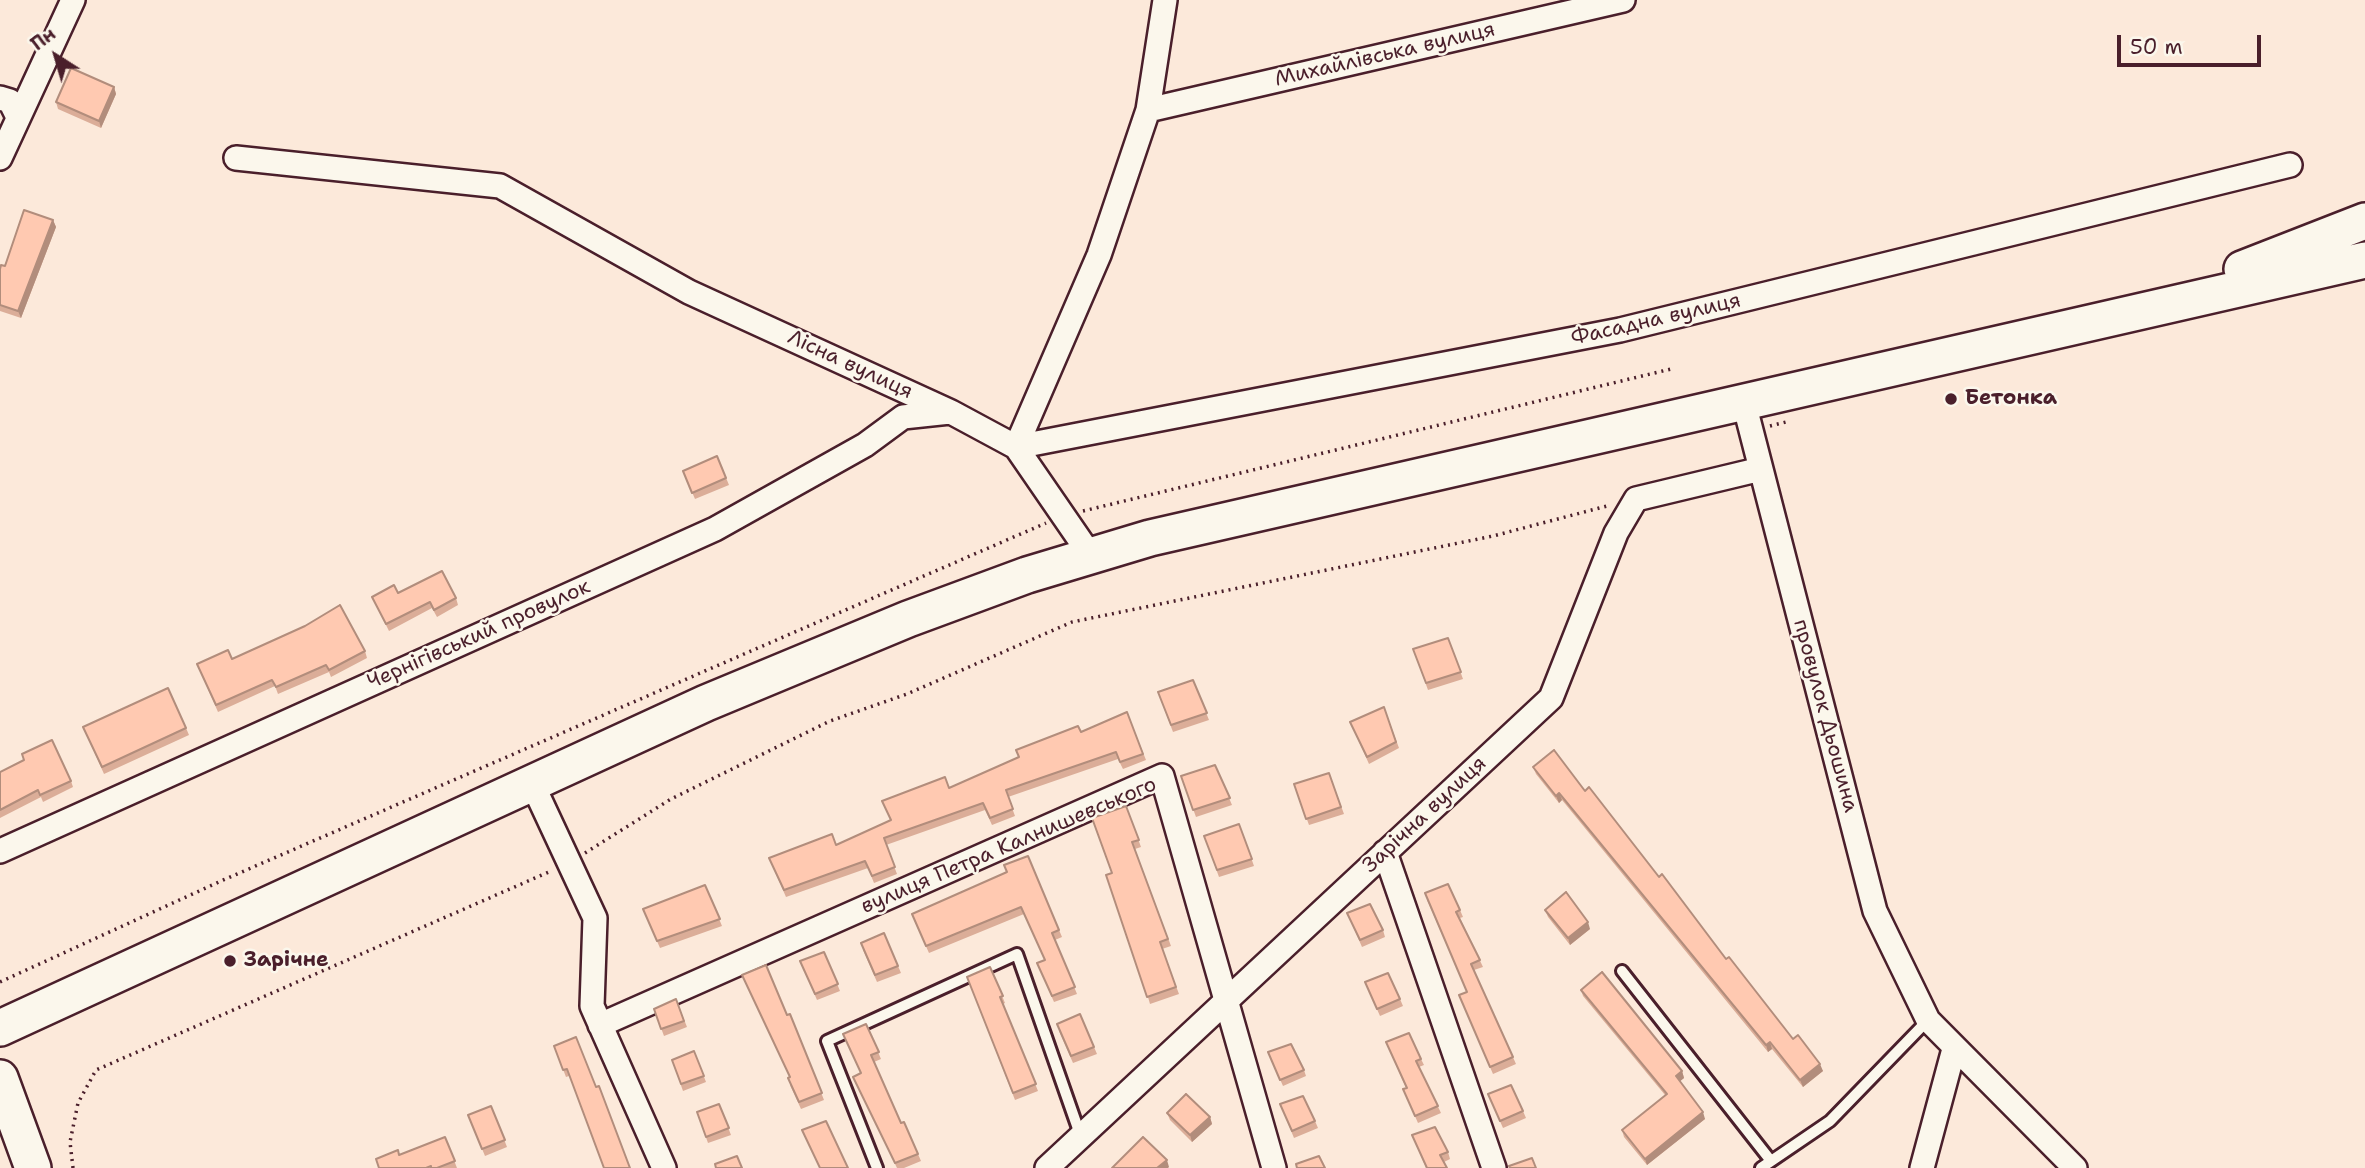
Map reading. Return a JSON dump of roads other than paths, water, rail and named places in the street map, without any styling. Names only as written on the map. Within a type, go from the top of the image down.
[{"type":"main road","points":[[2138,310],[2365,221]]},
{"type":"main road","points":[[0,1028],[706,703],[908,619],[1027,575],[1150,538],[2365,260]]},
{"type":"main road","points":[[0,1078],[33,1168]]},
{"type":"street","points":[[0,158],[73,0]]},
{"type":"street","points":[[1091,556],[1016,447],[1099,255],[1148,110],[1165,0]]},
{"type":"street","name":"Михайлівська вулиця","points":[[1148,110],[1623,0]]},
{"type":"street","points":[[0,99],[10,101],[18,117]]},
{"type":"street","name":"Лісна вулиця","points":[[236,158],[500,187],[689,292],[951,412],[1016,447]]},
{"type":"street","name":"Фасадна вулиця","points":[[1016,447],[1620,330],[2290,165]]},
{"type":"street","name":"провулок Дьошина","points":[[1744,403],[1875,911],[1928,1020],[2075,1168]]},
{"type":"street","name":"Чернігівський провулок","points":[[0,851],[715,528],[865,445],[903,418],[951,412]]},
{"type":"street","name":"Зарічна вулиця","points":[[1047,1168],[1551,698],[1616,533],[1636,499],[1761,469]]},
{"type":"street","name":"вулиця Петра Калнишевського","points":[[600,1025],[1162,776],[1274,1168]]},
{"type":"street","points":[[532,783],[596,918],[592,1006],[664,1168]]},
{"type":"street","points":[[1385,852],[1494,1168]]},
{"type":"street","points":[[1922,1168],[1954,1049]]},
{"type":"lane","points":[[877,1168],[827,1041],[1017,954],[1081,1137]]},
{"type":"lane","points":[[1622,971],[1766,1165],[1830,1121],[1928,1020]]},
{"type":"place","name":"Бетонка","points":[[1951,399]]},
{"type":"place","name":"Зарічне","points":[[230,961]]}]
